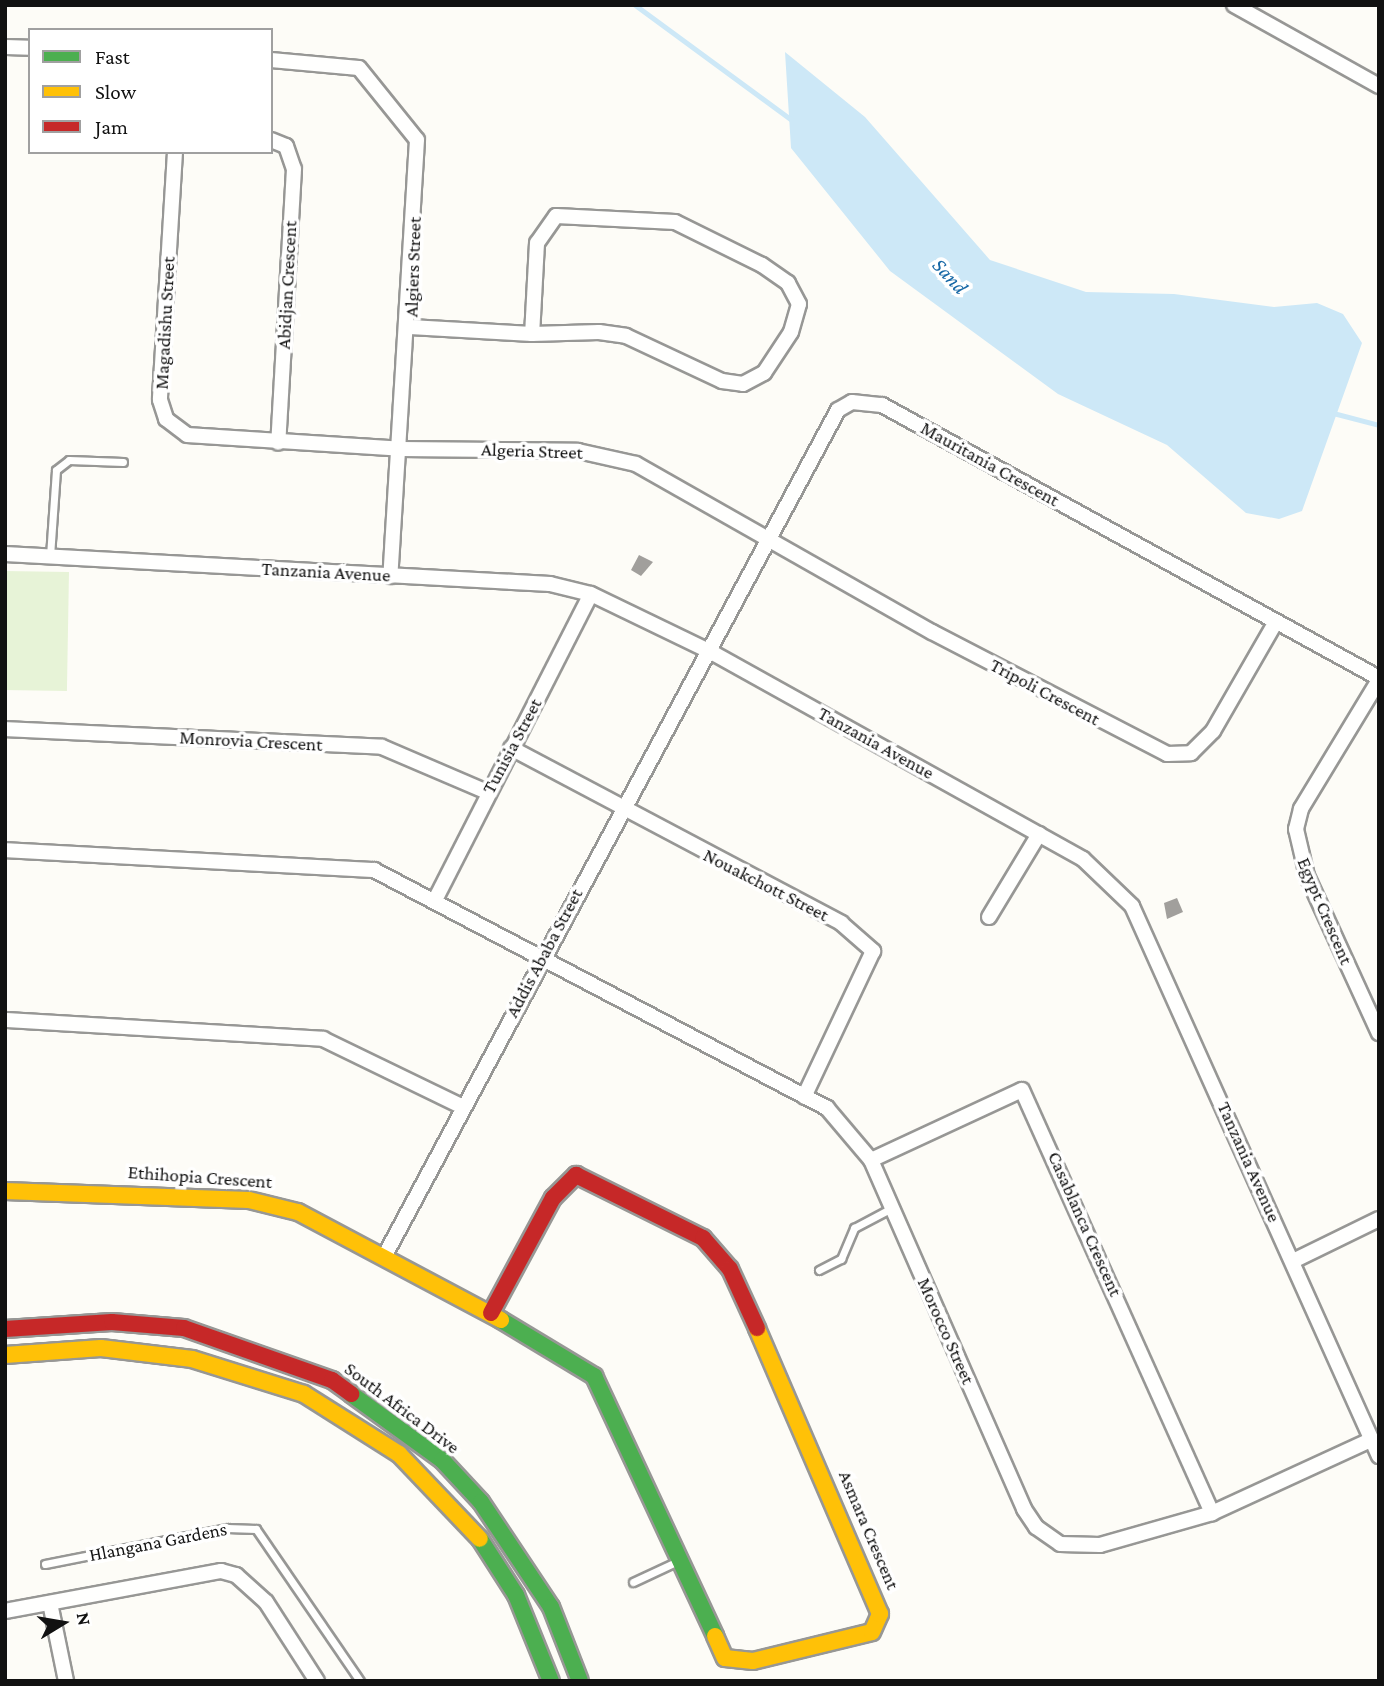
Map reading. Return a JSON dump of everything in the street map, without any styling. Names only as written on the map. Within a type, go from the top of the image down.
[{"type":"street","points":[[1234,5],[1379,86]]},
{"type":"street","points":[[5,47],[28,48]]},
{"type":"street","name":"Algiers Street","points":[[273,60],[359,68],[417,139],[410,327],[390,576]]},
{"type":"street","name":"Abidjan Crescent","points":[[273,141],[286,146],[294,169],[278,443]]},
{"type":"street","name":"Magadishu Street","points":[[175,154],[162,412],[187,435],[401,449]]},
{"type":"street","points":[[410,327],[532,334],[626,336],[722,381],[743,384],[764,373],[791,332],[799,304],[788,283],[762,265],[675,222],[556,216],[537,243],[532,334]]},
{"type":"street","name":"Mauritania Crescent","points":[[713,653],[827,422],[838,410],[865,401],[925,427],[1379,679]]},
{"type":"street","name":"Algeria Street","points":[[401,449],[608,456],[636,464],[768,541]]},
{"type":"street","name":"Tripoli Crescent","points":[[768,541],[1167,754],[1191,752],[1213,731],[1275,623]]},
{"type":"street","name":"Tanzania Avenue","points":[[5,554],[550,584],[591,594],[713,653],[1039,834],[1104,873],[1132,906],[1379,1456]]},
{"type":"street","name":"Tunisia Street","points":[[435,900],[487,792],[591,594]]},
{"type":"street","name":"Addis Ababa Street","points":[[384,1257],[461,1106],[621,810],[713,653]]},
{"type":"street","name":"Egypt Crescent","points":[[1379,679],[1301,809],[1296,829],[1307,876],[1379,1033]]},
{"type":"street","name":"Monrovia Crescent","points":[[5,729],[382,747],[487,792]]},
{"type":"street","name":"Nouakchott Street","points":[[511,748],[621,810],[841,923],[873,951],[804,1097]]},
{"type":"street","points":[[989,917],[1039,834]]},
{"type":"street","points":[[5,850],[351,865],[435,900]]},
{"type":"street","name":"Morocco Street","points":[[435,900],[838,1116],[871,1160],[1024,1509],[1046,1537],[1073,1546],[1100,1545],[1212,1513],[1371,1440]]},
{"type":"street","points":[[5,1020],[323,1039],[461,1106]]},
{"type":"street","name":"Casablanca Crescent","points":[[871,1160],[1022,1090],[1212,1513]]},
{"type":"street","name":"Asmara Crescent","points":[[576,1175],[689,1229],[716,1251],[878,1598],[878,1625],[850,1642],[735,1661],[719,1651],[594,1376],[491,1313],[553,1198],[576,1175]]},
{"type":"street","name":"Ethihopia Crescent","points":[[5,1191],[270,1202],[491,1313]]},
{"type":"street","points":[[1293,1261],[1379,1219]]},
{"type":"street","name":"South Africa Drive","points":[[5,1329],[112,1322],[184,1328],[332,1380],[442,1460],[481,1502],[551,1606],[580,1681]]},
{"type":"street","name":"South Africa Drive","points":[[5,1356],[101,1348],[192,1359],[293,1390],[341,1413],[399,1454],[479,1537],[516,1595],[551,1681]]},
{"type":"street","points":[[5,1611],[201,1573],[236,1575],[266,1602],[317,1681]]},
{"type":"street","points":[[50,1603],[66,1681]]},
{"type":"lane","points":[[50,556],[56,470],[69,460],[123,462]]},
{"type":"lane","points":[[819,1270],[841,1259],[854,1228],[892,1208]]},
{"type":"lane","name":"Hlangana Gardens","points":[[45,1564],[227,1528],[256,1529],[360,1681]]},
{"type":"lane","points":[[633,1582],[679,1561]]},
{"type":"green space","points":[[5,571],[69,572],[67,691],[5,690]]},
{"type":"water","points":[[785,52],[865,117],[990,260],[1086,292],[1174,294],[1274,307],[1317,303],[1343,314],[1362,343],[1302,511],[1279,519],[1246,513],[1167,445],[1058,394],[890,271],[791,148]]},
{"type":"building","points":[[639,555],[653,562],[641,576],[631,570]]},
{"type":"building","points":[[1177,898],[1183,912],[1167,919],[1164,903]]},
{"type":"waterway","name":"Sand","points":[[635,5],[793,121]]},
{"type":"waterway","name":"Sand","points":[[1333,413],[1379,425]]},
{"type":"traffic: fast","points":[[501,1320],[594,1376],[715,1636]]},
{"type":"traffic: fast","points":[[351,1394],[442,1460],[481,1502],[551,1607],[580,1681]]},
{"type":"traffic: fast","points":[[480,1539],[516,1595],[551,1681]]},
{"type":"traffic: slow","points":[[5,1191],[249,1200],[298,1212],[501,1320]]},
{"type":"traffic: slow","points":[[715,1636],[725,1658],[753,1661],[872,1632],[880,1614],[757,1328]]},
{"type":"traffic: slow","points":[[5,1355],[101,1348],[192,1359],[304,1394],[399,1454],[480,1539]]},
{"type":"traffic: jam","points":[[491,1313],[553,1198],[576,1175],[703,1238],[730,1269],[757,1328]]},
{"type":"traffic: jam","points":[[5,1329],[112,1322],[184,1328],[332,1380],[351,1394]]}]
